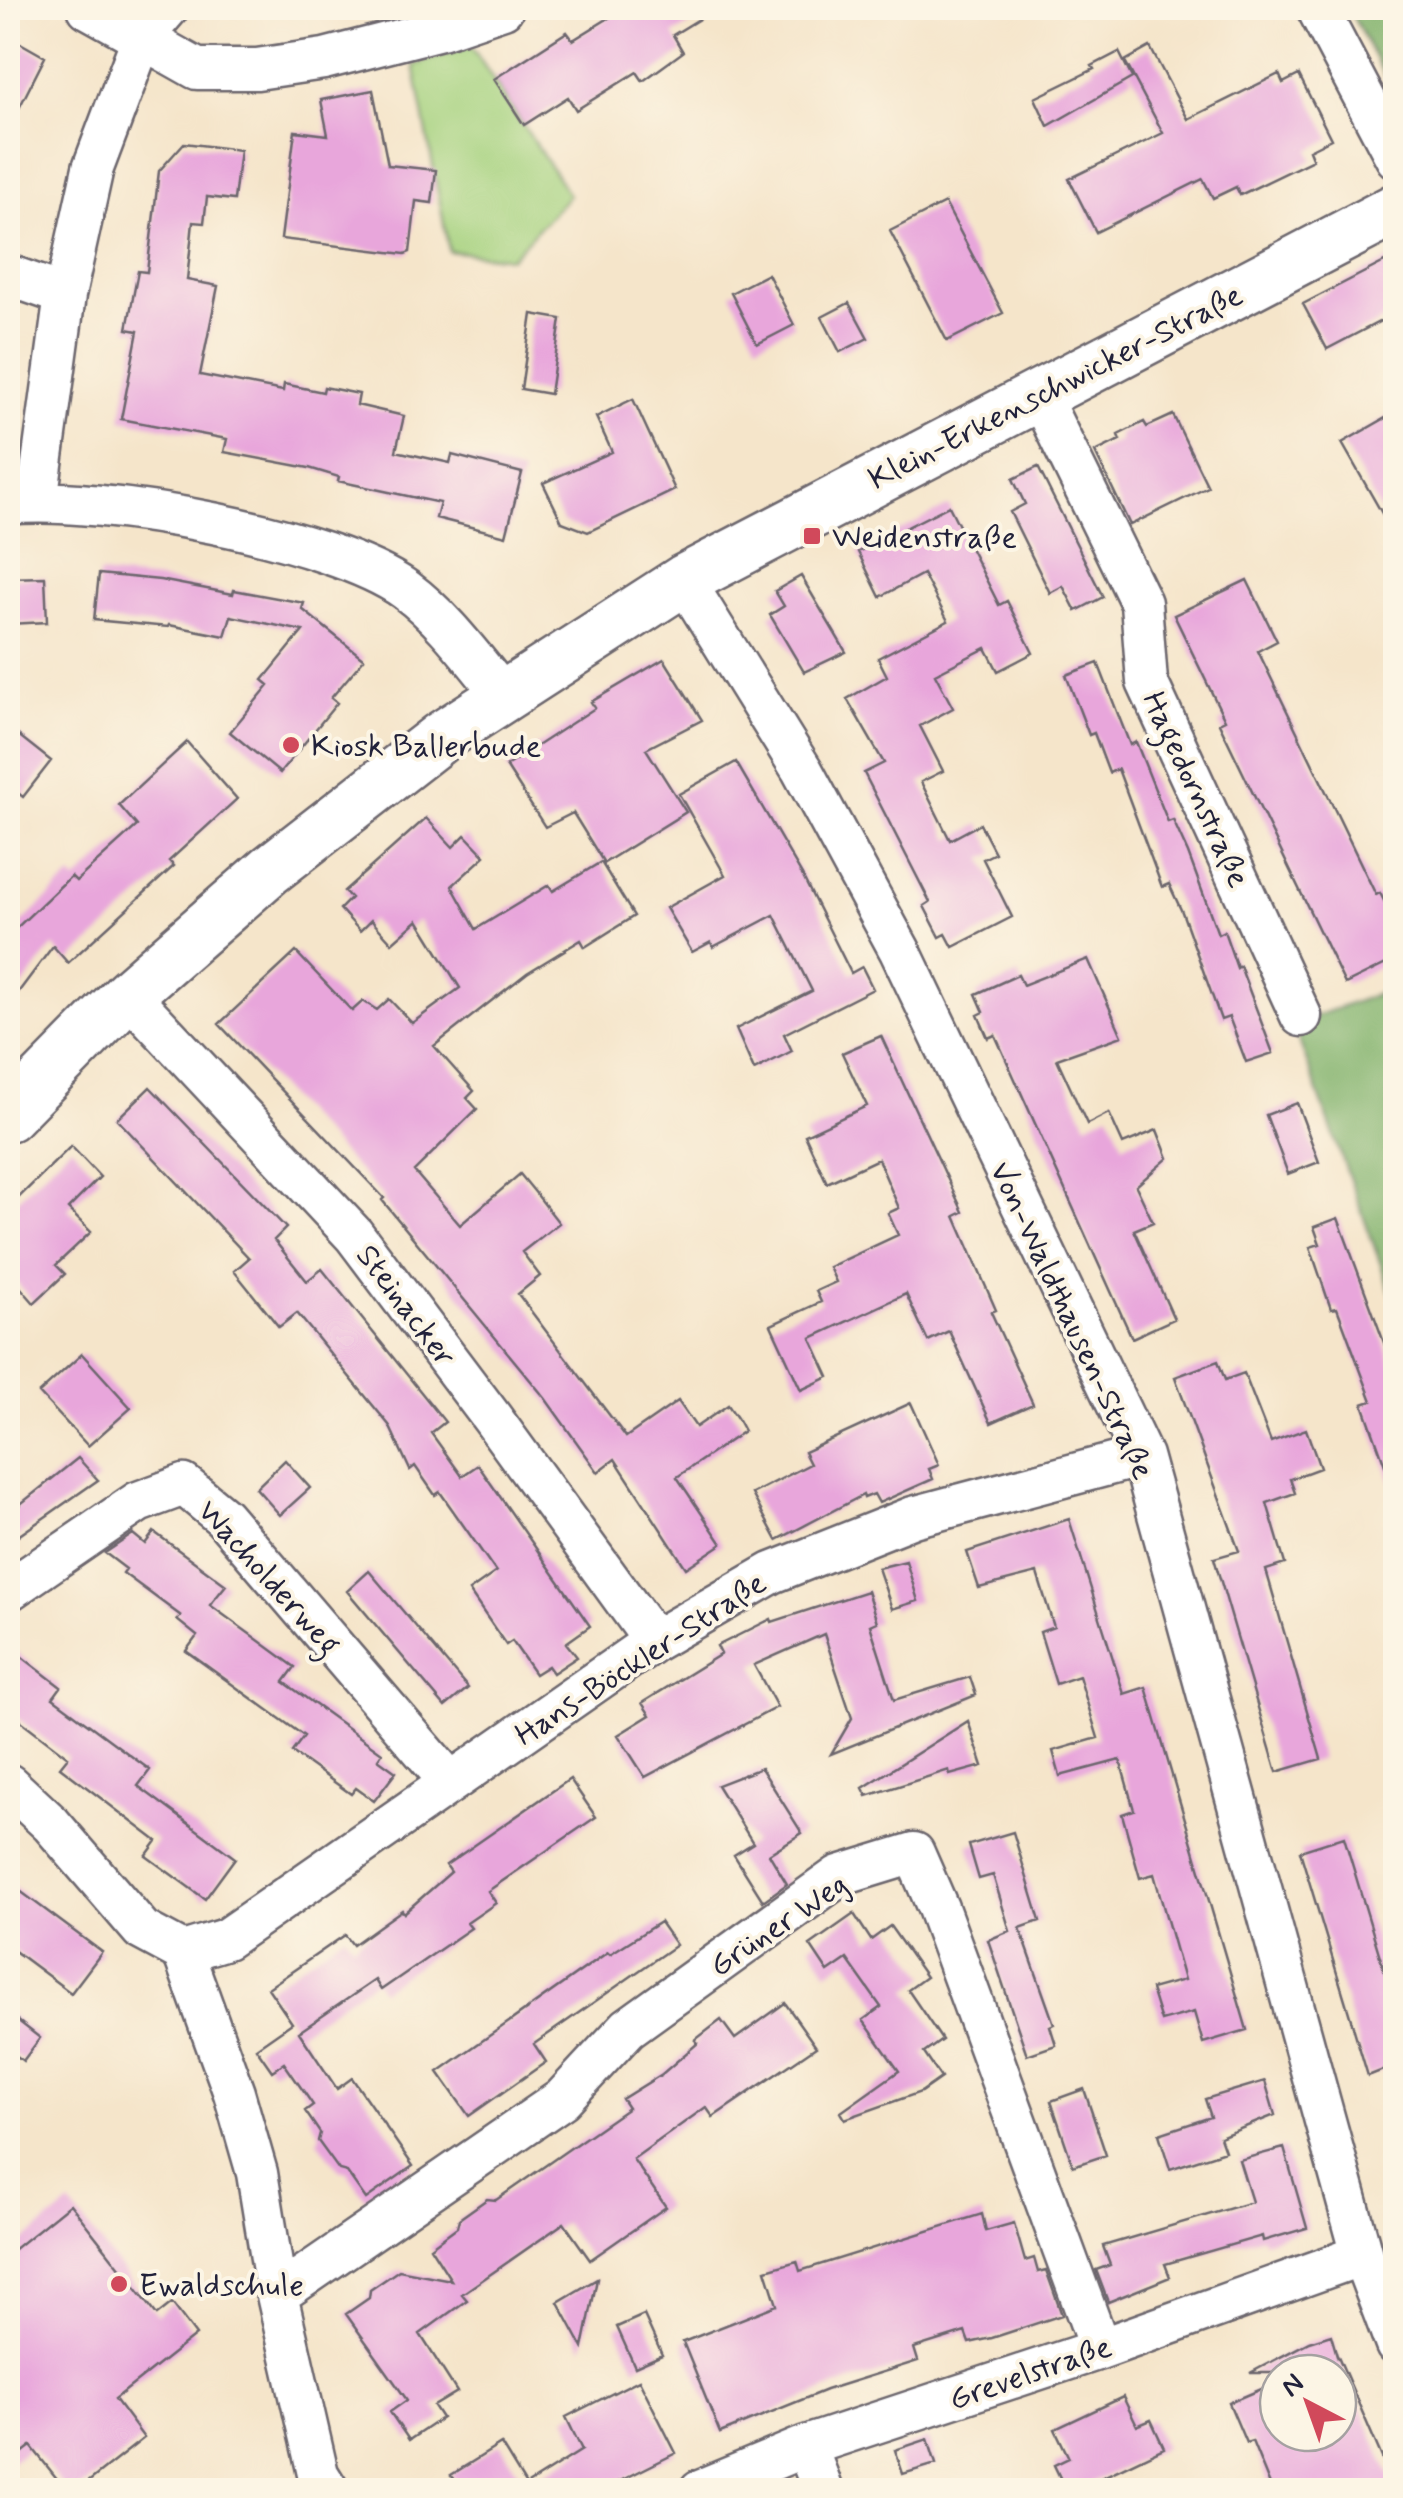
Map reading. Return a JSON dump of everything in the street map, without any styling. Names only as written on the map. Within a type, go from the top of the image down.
[{"type":"street","points":[[88,8],[155,23],[197,68],[257,69],[324,59],[441,29],[502,8]]},
{"type":"street","points":[[1316,8],[1396,158]]},
{"type":"street","points":[[155,23],[94,168],[22,502],[154,514],[270,535],[370,569],[434,612],[504,696]]},
{"type":"street","name":"Klein-Erkenschwicker-Straße","points":[[8,1116],[128,994],[270,870],[416,755],[504,696],[684,580],[1396,208]]},
{"type":"street","points":[[8,275],[65,294]]},
{"type":"street","name":"Hagedornstraße","points":[[1040,395],[1141,603],[1147,682],[1302,1016]]},
{"type":"street","name":"Von-Waldthausen-Straße","points":[[684,580],[802,770],[900,952],[1142,1456],[1362,2255],[1396,2345]]},
{"type":"street","name":"Steinacker","points":[[128,994],[354,1235],[654,1641]]},
{"type":"street","name":"Hans-Böckler-Straße","points":[[183,1952],[226,1939],[654,1641],[772,1573],[913,1516],[1142,1456]]},
{"type":"street","name":"Wacholderweg","points":[[8,1592],[138,1502],[184,1486],[222,1517],[450,1782]]},
{"type":"street","points":[[8,1784],[51,1824],[142,1930],[183,1952],[257,2173],[278,2295],[318,2474],[328,2490]]},
{"type":"street","name":"Grüner Weg","points":[[278,2295],[562,2099],[628,2028],[839,1876],[914,1853],[945,1926],[1100,2349]]},
{"type":"street","name":"Grevelstraße","points":[[700,2490],[806,2446],[1100,2349],[1362,2255]]},
{"type":"street","points":[[806,2446],[823,2490]]},
{"type":"green space","points":[[1348,8],[1395,8],[1395,95]]},
{"type":"green space","points":[[471,46],[569,195],[511,258],[449,251],[414,65]]},
{"type":"green space","points":[[1395,988],[1395,1303],[1293,1024]]},
{"type":"building","points":[[625,8],[717,8],[673,35],[683,52],[643,81],[637,72],[576,110],[568,97],[524,125],[494,79],[567,32],[573,40]]},
{"type":"building","points":[[8,36],[45,57],[8,130]]},
{"type":"building","points":[[1150,47],[1188,119],[1279,74],[1283,83],[1299,75],[1331,139],[1309,150],[1313,160],[1240,195],[1236,187],[1213,198],[1203,179],[1096,232],[1069,179],[1163,133],[1125,61]]},
{"type":"building","points":[[1119,52],[1132,78],[1048,126],[1035,98]]},
{"type":"building","points":[[373,90],[388,165],[436,170],[432,203],[416,201],[410,252],[281,239],[295,131],[328,135],[321,100]]},
{"type":"building","points":[[184,143],[240,150],[234,200],[207,197],[204,223],[193,222],[187,280],[218,286],[200,375],[283,391],[284,384],[359,394],[357,405],[404,416],[396,451],[450,463],[452,455],[522,473],[506,536],[436,518],[440,503],[338,481],[339,477],[309,468],[224,452],[227,439],[121,419],[138,331],[127,329],[138,271],[147,272],[159,171]]},
{"type":"building","points":[[945,203],[1003,313],[947,341],[890,231]]},
{"type":"building","points":[[1396,256],[1396,313],[1327,349],[1303,304]]},
{"type":"building","points":[[768,274],[794,325],[757,344],[731,293]]},
{"type":"building","points":[[849,303],[868,338],[840,352],[822,317]]},
{"type":"building","points":[[532,314],[561,319],[550,394],[521,389]]},
{"type":"building","points":[[633,399],[675,490],[588,532],[562,522],[543,483],[612,452],[596,417]]},
{"type":"building","points":[[1396,412],[1396,538],[1342,443]]},
{"type":"building","points":[[1173,415],[1208,487],[1130,525],[1095,452],[1144,422],[1147,427]]},
{"type":"building","points":[[1038,467],[1103,597],[1076,611],[1063,586],[1050,593],[1010,512],[1025,504],[1013,479]]},
{"type":"building","points":[[949,506],[999,605],[1007,601],[1033,653],[998,671],[986,648],[935,674],[953,708],[920,726],[943,771],[921,782],[950,840],[980,824],[995,853],[983,859],[1012,917],[953,947],[946,934],[940,937],[924,906],[930,902],[864,773],[884,763],[847,699],[887,676],[878,658],[948,621],[923,574],[880,597],[858,552]]},
{"type":"building","points":[[99,574],[160,580],[233,594],[234,590],[304,603],[302,609],[364,659],[331,698],[337,703],[280,773],[230,732],[269,685],[263,680],[303,631],[231,616],[225,636],[169,625],[94,620]]},
{"type":"building","points":[[801,576],[846,652],[804,672],[770,615],[784,606],[775,591]]},
{"type":"building","points":[[45,577],[47,622],[8,624],[8,578]]},
{"type":"building","points":[[1247,580],[1277,641],[1258,651],[1376,895],[1380,893],[1396,924],[1396,959],[1345,984],[1219,723],[1225,720],[1174,615]]},
{"type":"building","points":[[664,659],[702,720],[646,749],[686,812],[604,863],[573,813],[545,827],[506,766],[595,708],[591,702]]},
{"type":"building","points":[[1098,663],[1130,745],[1136,742],[1168,822],[1173,820],[1188,853],[1218,934],[1224,931],[1237,968],[1240,966],[1273,1053],[1246,1062],[1229,1017],[1221,1020],[1182,912],[1169,884],[1162,887],[1118,769],[1109,773],[1094,733],[1089,735],[1066,675]]},
{"type":"building","points":[[8,727],[51,761],[23,797],[8,785]]},
{"type":"building","points":[[187,742],[237,799],[169,861],[174,866],[68,963],[53,946],[8,1006],[8,936],[71,876],[76,881],[137,826],[119,805]]},
{"type":"building","points":[[736,762],[802,875],[851,973],[862,967],[873,989],[784,1034],[792,1051],[754,1070],[736,1029],[812,991],[774,915],[713,947],[711,942],[692,952],[666,908],[725,875],[679,794]]},
{"type":"building","points":[[426,818],[453,847],[465,835],[485,856],[452,886],[476,929],[549,885],[553,891],[601,862],[634,916],[585,947],[581,940],[527,973],[434,1046],[474,1091],[467,1098],[477,1109],[414,1171],[460,1225],[520,1174],[538,1196],[559,1223],[522,1252],[540,1276],[518,1294],[626,1437],[678,1401],[696,1427],[728,1405],[737,1418],[744,1431],[677,1477],[722,1544],[686,1568],[615,1459],[598,1472],[545,1398],[384,1198],[219,1024],[296,952],[352,1011],[363,1001],[377,1010],[389,999],[412,1023],[460,988],[418,920],[392,943],[371,920],[360,931],[340,909],[351,898],[344,891]]},
{"type":"building","points":[[1088,959],[1122,1036],[1057,1059],[1087,1124],[1109,1113],[1123,1144],[1157,1130],[1168,1158],[1136,1186],[1153,1222],[1134,1230],[1174,1319],[1132,1338],[995,1035],[988,1038],[978,1015],[984,1012],[976,994],[1018,975],[1023,985]]},
{"type":"building","points":[[881,1036],[963,1212],[955,1216],[996,1310],[991,1312],[1033,1404],[991,1423],[949,1331],[928,1341],[906,1294],[811,1338],[829,1377],[801,1390],[771,1325],[821,1302],[816,1291],[836,1282],[829,1267],[898,1235],[888,1213],[899,1208],[878,1159],[827,1183],[805,1135],[867,1106],[842,1053]]},
{"type":"building","points":[[150,1087],[286,1228],[274,1240],[307,1281],[322,1269],[445,1422],[431,1433],[462,1476],[478,1465],[590,1626],[566,1643],[577,1657],[553,1673],[548,1666],[535,1674],[512,1641],[506,1645],[469,1591],[496,1572],[440,1492],[435,1495],[415,1466],[410,1470],[389,1425],[297,1313],[279,1327],[234,1271],[249,1258],[117,1119]]},
{"type":"building","points":[[1297,1103],[1319,1162],[1288,1174],[1266,1115]]},
{"type":"building","points":[[71,1146],[100,1177],[68,1209],[91,1232],[56,1265],[65,1274],[34,1303],[8,1273],[8,1208]]},
{"type":"building","points":[[1338,1218],[1396,1375],[1396,1484],[1392,1485],[1363,1404],[1372,1401],[1337,1308],[1331,1309],[1310,1247],[1320,1244],[1314,1227]]},
{"type":"building","points":[[82,1354],[131,1408],[88,1446],[39,1393]]},
{"type":"building","points":[[1218,1361],[1225,1380],[1244,1373],[1271,1442],[1306,1429],[1320,1468],[1290,1479],[1295,1493],[1267,1503],[1285,1564],[1266,1570],[1321,1759],[1277,1772],[1214,1558],[1239,1551],[1175,1377]]},
{"type":"building","points":[[911,1403],[939,1465],[929,1469],[933,1479],[879,1503],[874,1494],[864,1498],[863,1495],[777,1540],[752,1494],[810,1464],[804,1452]]},
{"type":"building","points":[[78,1458],[98,1480],[8,1543],[8,1514]]},
{"type":"building","points":[[285,1460],[310,1488],[280,1515],[256,1488]]},
{"type":"building","points":[[1069,1519],[1124,1694],[1146,1687],[1247,2030],[1203,2043],[1194,2012],[1161,2021],[1151,1989],[1184,1980],[1154,1874],[1140,1878],[1122,1814],[1134,1810],[1120,1760],[1060,1776],[1053,1751],[1098,1738],[1079,1676],[1056,1684],[1040,1632],[1054,1627],[1037,1573],[979,1588],[967,1552]]},
{"type":"building","points":[[154,1532],[226,1585],[210,1605],[295,1667],[284,1682],[382,1753],[378,1759],[396,1772],[374,1801],[356,1788],[351,1794],[292,1752],[304,1736],[186,1651],[197,1636],[177,1620],[181,1616],[123,1573],[126,1569],[105,1553],[133,1534],[145,1544]]},
{"type":"building","points":[[906,1561],[918,1601],[892,1609],[878,1568]]},
{"type":"building","points":[[369,1571],[468,1688],[445,1707],[347,1591]]},
{"type":"building","points":[[867,1591],[877,1622],[870,1625],[894,1700],[970,1677],[976,1695],[831,1754],[852,1718],[824,1634],[754,1665],[777,1707],[645,1777],[618,1735],[650,1715],[642,1703],[721,1654],[717,1646],[771,1619],[772,1622]]},
{"type":"building","points":[[8,1646],[61,1687],[53,1698],[150,1770],[138,1786],[235,1858],[205,1899],[146,1856],[157,1841],[60,1767],[68,1757],[8,1711]]},
{"type":"building","points":[[968,1721],[983,1766],[950,1775],[949,1770],[867,1796],[863,1788]]},
{"type":"building","points":[[761,1768],[802,1833],[769,1854],[787,1884],[763,1901],[734,1855],[753,1843],[717,1785]]},
{"type":"building","points":[[570,1779],[596,1817],[488,1891],[496,1903],[467,1923],[471,1928],[381,1990],[375,1980],[299,2032],[337,2089],[352,2078],[413,2166],[366,2199],[318,2141],[320,2133],[305,2111],[313,2105],[284,2063],[272,2071],[256,2048],[292,2023],[268,1988],[345,1935],[353,1945],[402,1910],[404,1913],[451,1872],[446,1865]]},
{"type":"building","points":[[1013,1832],[1040,1921],[1020,1928],[1054,2024],[1050,2026],[1056,2045],[1027,2055],[988,1940],[1010,1931],[993,1875],[979,1879],[969,1845]]},
{"type":"building","points":[[1344,1837],[1396,2010],[1396,2065],[1368,2076],[1300,1851]]},
{"type":"building","points":[[8,1882],[102,1952],[71,1993],[8,1946]]},
{"type":"building","points":[[854,1914],[871,1940],[890,1926],[926,1977],[908,1990],[942,2040],[924,2053],[941,2078],[921,2092],[845,2119],[841,2112],[899,2071],[863,2020],[881,2007],[847,1959],[828,1972],[810,1945]]},
{"type":"building","points":[[660,1922],[676,1945],[534,2044],[546,2062],[469,2116],[438,2072],[608,1952]]},
{"type":"building","points":[[785,2003],[816,2047],[713,2117],[706,2107],[633,2159],[666,2207],[590,2260],[564,2223],[462,2294],[467,2300],[420,2334],[457,2392],[434,2406],[442,2418],[409,2440],[390,2412],[407,2400],[346,2314],[369,2298],[370,2290],[399,2270],[451,2280],[430,2247],[457,2227],[459,2219],[487,2199],[496,2200],[628,2108],[622,2099],[662,2074],[721,2020],[735,2039]]},
{"type":"building","points":[[8,2013],[40,2038],[23,2061],[8,2049]]},
{"type":"building","points":[[1265,2081],[1275,2115],[1220,2137],[1225,2151],[1170,2169],[1159,2134],[1211,2117],[1205,2099]]},
{"type":"building","points":[[1084,2089],[1106,2155],[1073,2166],[1051,2101]]},
{"type":"building","points":[[1284,2148],[1307,2228],[1263,2241],[1262,2236],[1165,2264],[1170,2277],[1108,2302],[1096,2270],[1110,2265],[1103,2246],[1252,2202],[1239,2160]]},
{"type":"building","points":[[70,2204],[157,2315],[172,2303],[196,2335],[115,2399],[144,2438],[78,2490],[66,2490],[31,2446],[8,2464],[8,2254]]},
{"type":"building","points":[[982,2214],[986,2231],[1014,2223],[1025,2261],[1034,2258],[1038,2272],[1046,2270],[1062,2315],[992,2338],[969,2343],[965,2332],[914,2348],[918,2361],[826,2390],[720,2433],[683,2342],[777,2305],[766,2270],[797,2261],[800,2271]]},
{"type":"building","points":[[597,2279],[583,2348],[558,2302]]},
{"type":"building","points":[[644,2315],[662,2355],[635,2367],[617,2327]]},
{"type":"building","points":[[1331,2335],[1336,2353],[1288,2353]]},
{"type":"building","points":[[639,2380],[676,2453],[602,2490],[464,2490],[451,2475],[501,2444],[526,2485],[582,2450],[566,2417]]},
{"type":"building","points":[[1258,2391],[1258,2453],[1358,2453],[1358,2402],[1396,2490],[1272,2490],[1252,2441],[1246,2443],[1229,2403]]},
{"type":"building","points":[[1123,2397],[1137,2426],[1151,2420],[1164,2448],[1076,2490],[1066,2490],[1054,2465],[1069,2458],[1055,2429]]},
{"type":"building","points":[[928,2439],[936,2464],[903,2474],[895,2450]]},
{"type":"place","name":"Weidenstraße","points":[[812,536]]},
{"type":"place","name":"Kiosk Ballerbude","points":[[291,745]]},
{"type":"place","name":"Ewaldschule","points":[[119,2284]]}]
